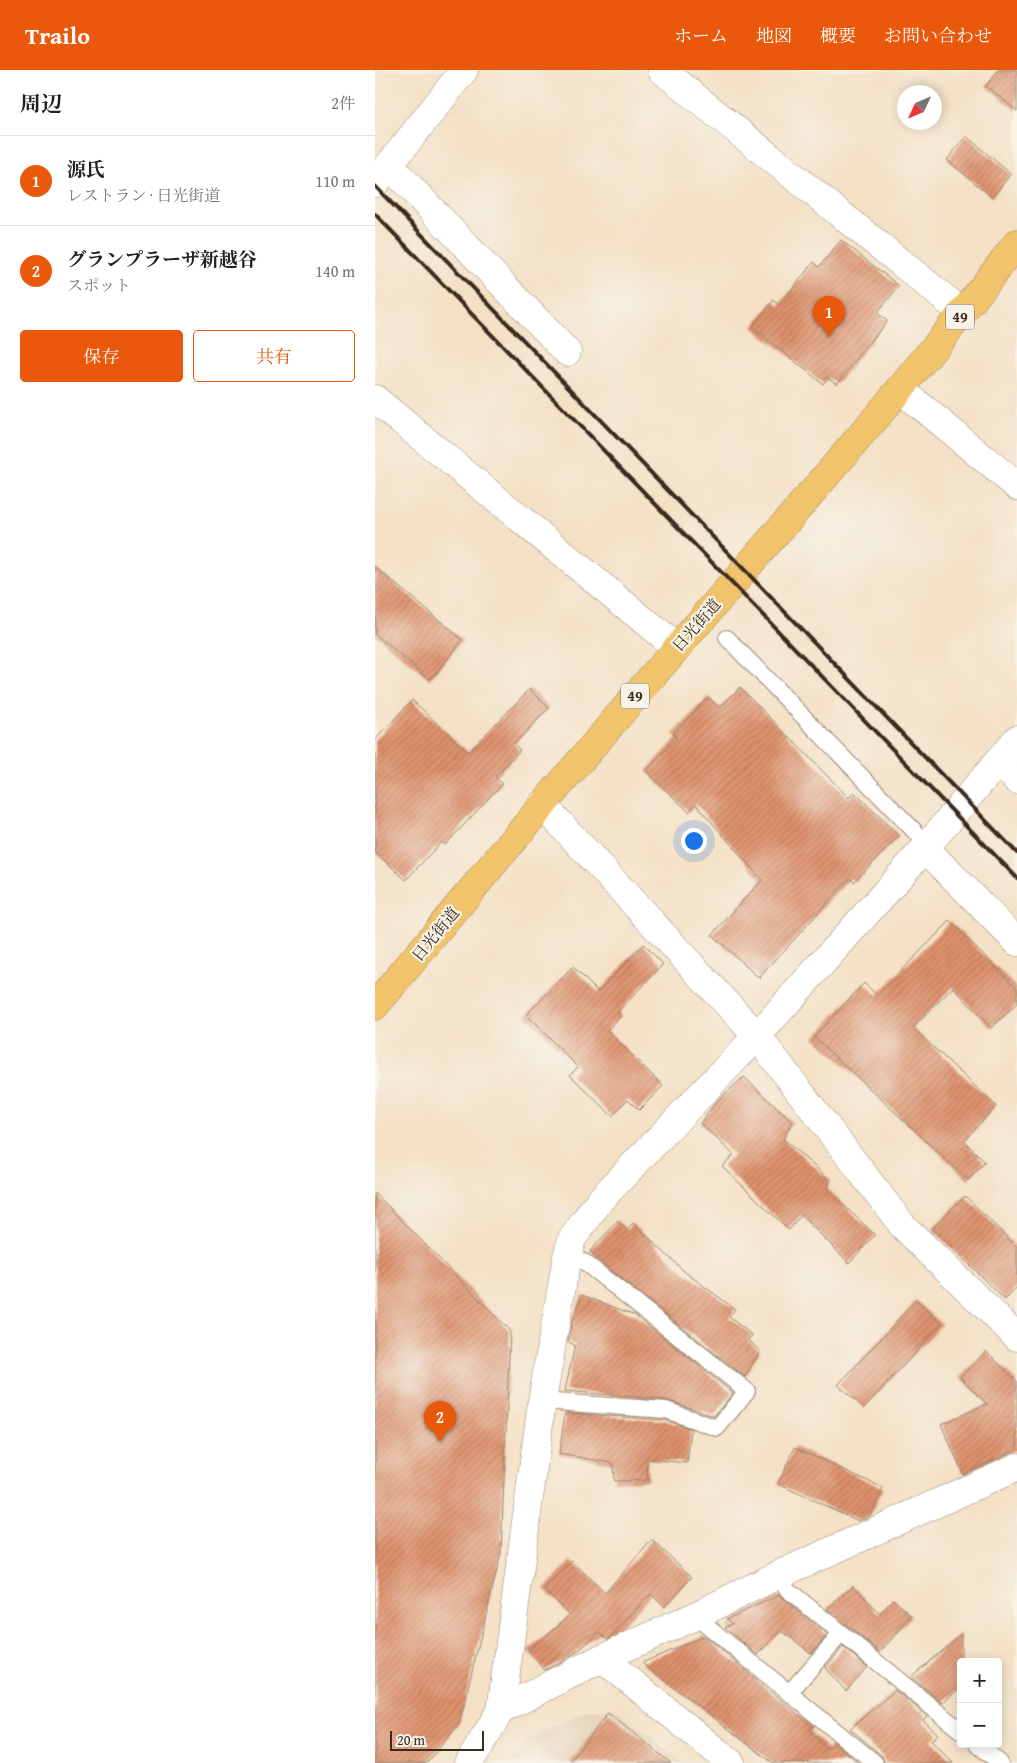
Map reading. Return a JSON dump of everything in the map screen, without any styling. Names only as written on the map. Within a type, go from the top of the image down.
[{"type":"main road","name":"日光街道","points":[[375,1006],[542,804],[900,389],[963,313],[1017,243]]},
{"type":"street","points":[[464,70],[382,174],[567,352]]},
{"type":"street","points":[[663,70],[963,313]]},
{"type":"street","points":[[900,389],[1017,486]]},
{"type":"street","points":[[375,399],[677,648]]},
{"type":"street","points":[[469,1763],[501,1710],[542,1401],[567,1256],[572,1239],[600,1200],[757,1036],[927,847],[1008,771],[1017,739]]},
{"type":"street","points":[[542,804],[757,1036],[903,1226],[1017,1337]]},
{"type":"street","points":[[927,847],[1017,942]]},
{"type":"street","points":[[501,1710],[602,1658],[695,1616],[778,1575],[1017,1467]]},
{"type":"street","points":[[602,1658],[731,1763]]},
{"type":"lane","points":[[727,638],[927,847]]},
{"type":"lane","points":[[542,1401],[666,1410],[717,1428],[747,1391],[585,1262],[567,1256]]},
{"type":"lane","points":[[778,1575],[788,1590],[957,1728]]},
{"type":"lane","points":[[695,1616],[875,1763]]},
{"type":"lane","points":[[789,1693],[841,1634]]},
{"type":"lane","points":[[982,1748],[1000,1763]]},
{"type":"shaded area","points":[[614,1708],[683,1763],[512,1763],[531,1738],[585,1711]]},
{"type":"building","points":[[998,70],[1017,70],[1017,111],[986,86]]},
{"type":"building","points":[[966,136],[1011,174],[992,197],[947,160]]},
{"type":"building","points":[[841,240],[899,286],[877,313],[887,321],[837,384],[828,378],[823,384],[752,327],[774,300],[779,305],[814,262],[819,267]]},
{"type":"building","points":[[375,567],[463,640],[430,680],[375,634]]},
{"type":"building","points":[[740,687],[849,798],[854,792],[899,836],[854,882],[850,878],[759,978],[712,935],[762,880],[696,804],[689,812],[646,771],[677,738],[673,734],[708,697],[720,708]]},
{"type":"building","points":[[530,689],[549,708],[514,744],[520,750],[495,777],[502,784],[445,845],[441,842],[406,880],[375,852],[375,740],[412,700],[468,752]]},
{"type":"building","points":[[950,921],[1017,988],[1017,1004],[991,1028],[953,987],[913,1028],[996,1106],[964,1141],[985,1162],[968,1180],[814,1037],[864,983],[877,995]]},
{"type":"building","points":[[643,944],[663,964],[618,1012],[621,1016],[607,1030],[663,1086],[639,1110],[628,1099],[612,1116],[570,1075],[578,1067],[526,1015],[573,967],[598,992]]},
{"type":"building","points":[[744,1077],[792,1122],[783,1139],[830,1180],[827,1189],[875,1235],[849,1263],[801,1215],[789,1230],[722,1166],[734,1155],[700,1123],[718,1100]]},
{"type":"building","points":[[375,1193],[510,1331],[501,1553],[459,1724],[427,1763],[375,1763]]},
{"type":"building","points":[[965,1196],[1017,1247],[1017,1287],[1005,1300],[932,1229]]},
{"type":"building","points":[[618,1221],[627,1230],[633,1223],[686,1273],[735,1309],[729,1317],[752,1335],[748,1340],[760,1351],[745,1377],[609,1269],[590,1251]]},
{"type":"building","points":[[582,1295],[635,1315],[733,1393],[714,1416],[667,1400],[565,1391],[575,1345],[568,1342],[571,1324]]},
{"type":"building","points":[[916,1300],[942,1324],[864,1408],[838,1385]]},
{"type":"building","points":[[986,1351],[1017,1381],[1017,1449],[963,1474],[941,1424],[987,1404],[960,1377]]},
{"type":"building","points":[[565,1413],[664,1420],[691,1429],[687,1463],[647,1459],[648,1480],[614,1481],[613,1463],[559,1454]]},
{"type":"building","points":[[795,1447],[883,1488],[870,1516],[859,1521],[778,1484]]},
{"type":"building","points":[[652,1540],[692,1577],[664,1607],[651,1594],[609,1638],[607,1639],[600,1632],[573,1655],[545,1670],[528,1651],[570,1615],[544,1589],[572,1561],[605,1593]]},
{"type":"building","points":[[853,1585],[880,1614],[893,1599],[912,1616],[880,1652],[827,1609]]},
{"type":"building","points":[[779,1595],[827,1635],[811,1653],[782,1631],[758,1655],[725,1627],[733,1624],[727,1619]]},
{"type":"building","points":[[961,1634],[961,1658],[957,1658],[957,1690],[942,1703],[911,1677]]},
{"type":"building","points":[[704,1636],[813,1727],[810,1731],[827,1749],[834,1743],[859,1763],[773,1763],[642,1663]]},
{"type":"building","points":[[843,1647],[867,1667],[846,1691],[825,1668]]},
{"type":"building","points":[[895,1690],[927,1716],[923,1720],[938,1734],[931,1741],[953,1763],[885,1763],[881,1755],[850,1729]]},
{"type":"building","points":[[608,1713],[671,1763],[569,1763]]},
{"type":"railway","points":[[375,186],[1017,853]]},
{"type":"railway","points":[[375,214],[1017,878]]},
{"type":"place","name":"源氏","points":[[829,337]]},
{"type":"place","name":"グランプラーザ新越谷","points":[[440,1442]]}]
